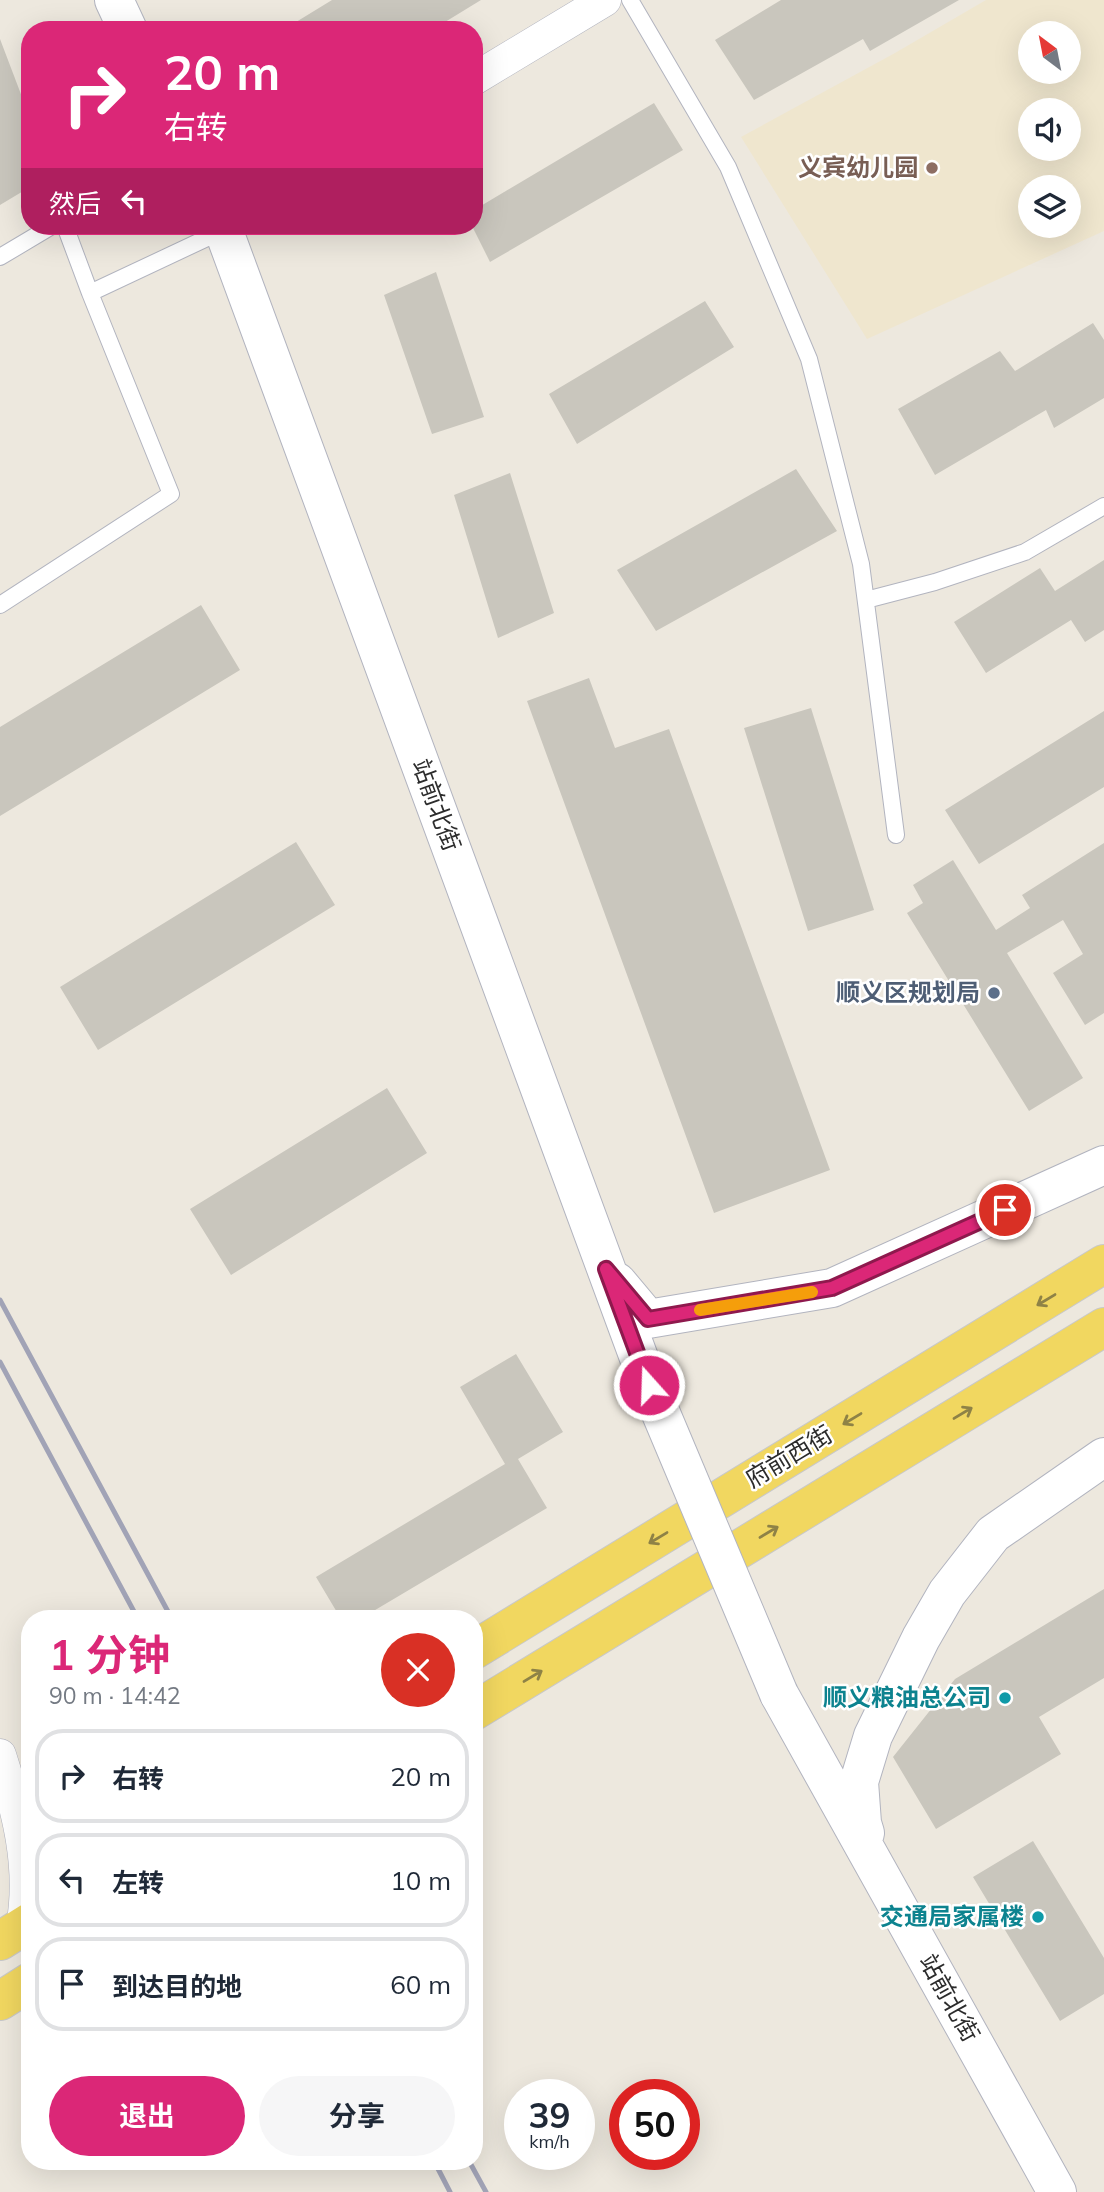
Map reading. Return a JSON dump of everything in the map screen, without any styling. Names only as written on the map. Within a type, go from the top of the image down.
[{"type":"main road","points":[[114,0],[124,21]]},
{"type":"main road","name":"站前北街","points":[[229,235],[649,1385],[779,1694],[1057,2192]]},
{"type":"main road","points":[[606,1269],[648,1319],[832,1288],[1104,1165]]},
{"type":"main road","name":"府前西街","points":[[483,1644],[1104,1264]]},
{"type":"main road","points":[[483,1706],[1104,1327]]},
{"type":"main road","points":[[881,1877],[862,1823],[859,1782],[873,1736],[921,1638],[947,1593],[992,1534],[1104,1457]]},
{"type":"main road","points":[[0,2000],[21,1987]]},
{"type":"street","points":[[483,74],[605,0]]},
{"type":"street","points":[[0,1755],[17,1808],[21,1833]]},
{"type":"lane","points":[[630,0],[728,167],[809,359],[861,564],[896,835]]},
{"type":"lane","points":[[0,257],[37,235]]},
{"type":"lane","points":[[0,605],[171,494],[68,235]]},
{"type":"lane","points":[[90,293],[210,235]]},
{"type":"lane","points":[[866,600],[934,582],[1025,552],[1104,506]]},
{"type":"shaded area","name":"义宾幼儿园","points":[[986,0],[1104,0],[1104,231],[867,339],[741,137]]},
{"type":"building","points":[[332,0],[481,0],[447,21],[298,21]]},
{"type":"building","points":[[781,0],[959,0],[870,51],[863,39],[754,100],[715,40]]},
{"type":"building","points":[[0,39],[21,94],[21,192],[0,205]]},
{"type":"building","points":[[654,103],[683,150],[490,262],[476,235],[483,235],[483,205]]},
{"type":"building","points":[[436,272],[484,417],[432,434],[384,295]]},
{"type":"building","points":[[705,301],[734,347],[577,444],[549,394]]},
{"type":"building","points":[[1093,323],[1104,340],[1104,398],[1054,428],[1046,410],[935,475],[898,409],[1000,351],[1015,371]]},
{"type":"building","points":[[796,469],[837,531],[656,631],[617,570]]},
{"type":"building","points":[[510,473],[554,613],[498,638],[454,495]]},
{"type":"building","points":[[1104,560],[1104,630],[1085,642],[1071,620],[986,673],[954,622],[1040,568],[1055,591]]},
{"type":"building","points":[[201,605],[240,670],[0,816],[0,727]]},
{"type":"building","points":[[589,678],[615,748],[669,729],[830,1170],[714,1213],[527,701]]},
{"type":"building","points":[[811,708],[874,910],[808,931],[744,728]]},
{"type":"building","points":[[1104,711],[1104,787],[979,864],[945,810]]},
{"type":"building","points":[[296,842],[335,905],[98,1050],[60,987]]},
{"type":"building","name":"顺义区规划局","points":[[1104,843],[1104,1013],[1085,1025],[1053,973],[1083,954],[1063,920],[1007,953],[1083,1078],[1029,1111],[907,913],[923,903],[913,885],[953,860],[996,930],[1030,908],[1022,895]]},
{"type":"building","points":[[387,1088],[427,1153],[231,1275],[190,1209]]},
{"type":"building","points":[[516,1354],[563,1432],[518,1459],[547,1508],[375,1610],[336,1610],[316,1577],[505,1464],[460,1387]]},
{"type":"building","name":"顺义粮油总公司","points":[[1104,1589],[1104,1678],[1039,1717],[1061,1754],[936,1829],[893,1757],[955,1679]]},
{"type":"building","name":"交通局家属楼","points":[[1033,1841],[1104,1958],[1104,1994],[1060,2021],[973,1877]]},
{"type":"railway","points":[[0,1300],[167,1610]]},
{"type":"railway","points":[[0,1362],[133,1610]]},
{"type":"railway","points":[[439,2170],[450,2192]]},
{"type":"railway","points":[[474,2170],[486,2192]]},
{"type":"slow traffic","points":[[700,1310],[812,1292]]},
{"type":"place","name":"义宾幼儿园","points":[[932,168]]},
{"type":"place","name":"顺义区规划局","points":[[994,993]]},
{"type":"place","name":"顺义粮油总公司","points":[[1005,1698]]},
{"type":"place","name":"交通局家属楼","points":[[1038,1917]]},
{"type":"route","points":[[649,1385],[606,1269],[648,1319],[832,1288],[1005,1210]]}]
